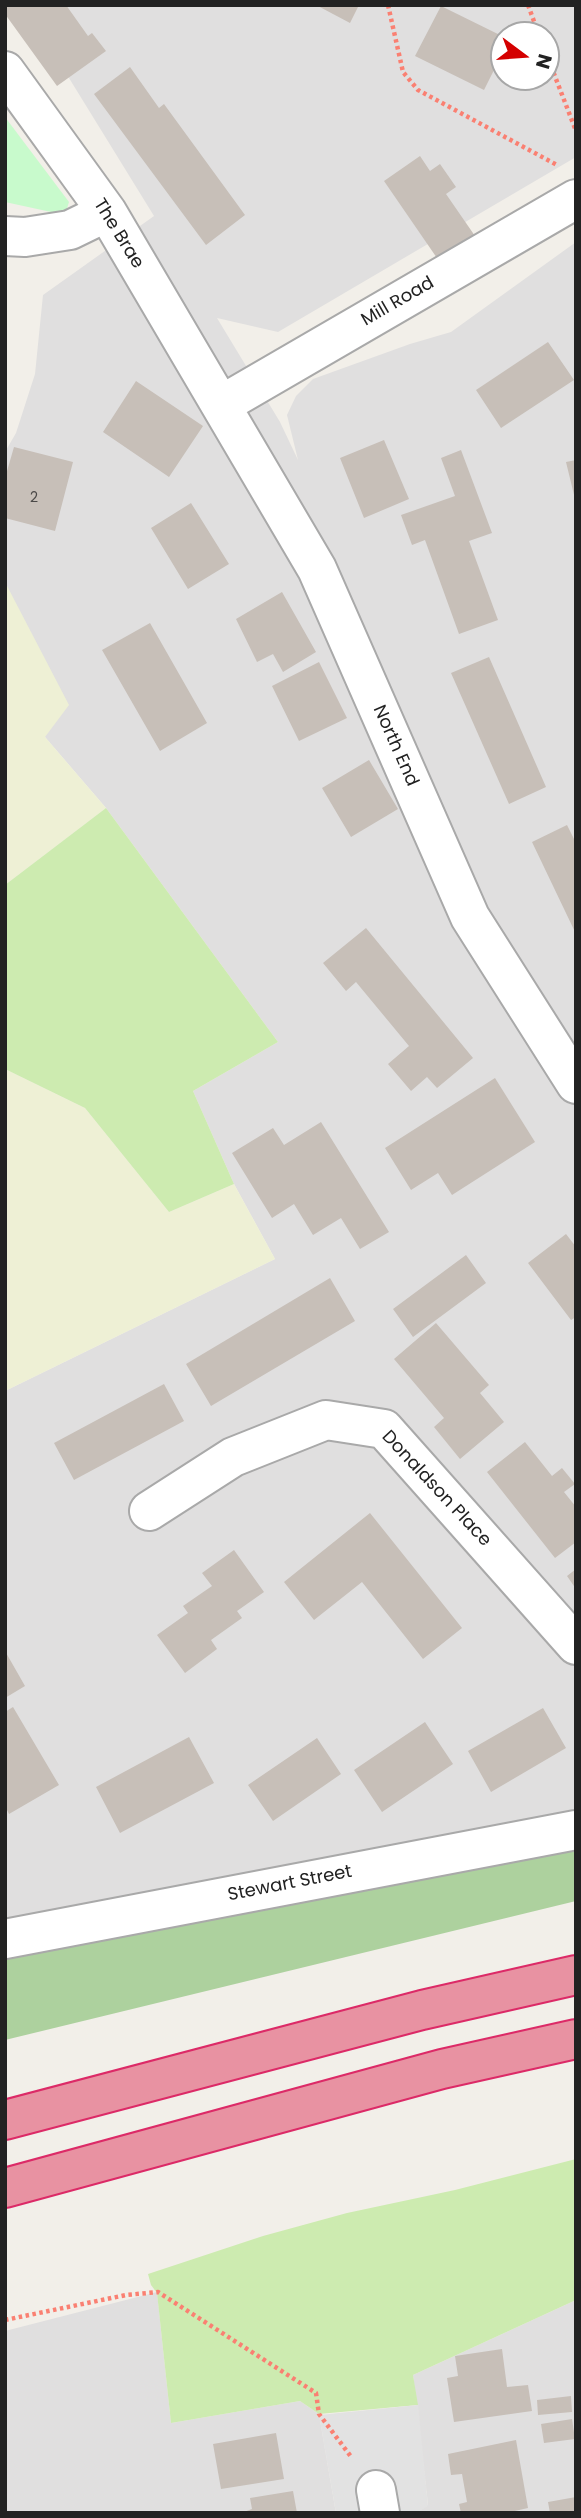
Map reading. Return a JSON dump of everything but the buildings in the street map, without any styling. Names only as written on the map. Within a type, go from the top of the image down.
[{"type":"highway","points":[[5,2120],[422,2010],[576,1975]]},
{"type":"highway","points":[[5,2188],[442,2069],[576,2039]]},
{"type":"street","name":"The Brae","points":[[5,71],[107,212],[221,405]]},
{"type":"street","name":"Mill Road","points":[[221,405],[570,184]]},
{"type":"street","points":[[5,236],[70,230],[107,212]]},
{"type":"street","name":"North End","points":[[221,405],[317,569],[470,917],[576,1084]]},
{"type":"street","name":"Donaldson Place","points":[[149,1511],[233,1457],[326,1420],[384,1429],[576,1645]]},
{"type":"street","name":"Stewart Street","points":[[6,1937],[576,1830]]},
{"type":"path","points":[[388,5],[403,72],[418,90],[570,184]]},
{"type":"path","points":[[560,89],[576,131]]},
{"type":"path","points":[[5,2320],[126,2295],[158,2292],[316,2393],[319,2414],[378,2501]]},
{"type":"shaded area","points":[[24,5],[576,5],[576,157],[278,332],[217,318],[280,422],[298,460],[287,415],[296,396],[313,379],[451,332],[576,242],[576,1840],[5,1954],[5,1391],[275,1259],[234,1184],[193,1091],[278,1042],[106,808],[45,737],[5,582],[5,452],[16,433],[35,374],[43,295],[154,216]]},
{"type":"shaded area","points":[[157,2292],[171,2423],[300,2401],[319,2414],[336,2513],[5,2513],[5,2331]]},
{"type":"shaded area","points":[[576,2300],[576,2513],[415,2513],[428,2505],[413,2375]]},
{"type":"shaded area","points":[[418,2405],[428,2506],[415,2513],[336,2513],[319,2415]]},
{"type":"green space","points":[[5,117],[69,202],[65,215],[5,202]]},
{"type":"green space","points":[[5,582],[69,705],[45,737],[106,808],[5,885]]},
{"type":"green space","points":[[106,808],[278,1042],[193,1091],[234,1184],[169,1212],[85,1108],[5,1069],[5,885]]},
{"type":"green space","points":[[5,1069],[85,1108],[169,1212],[234,1184],[275,1259],[5,1391]]},
{"type":"green space","points":[[576,1840],[576,1901],[5,2040],[5,1954]]},
{"type":"green space","points":[[576,2159],[576,2300],[413,2375],[418,2405],[319,2414],[300,2401],[171,2423],[157,2293],[148,2274],[263,2236],[347,2213],[455,2190]]}]
